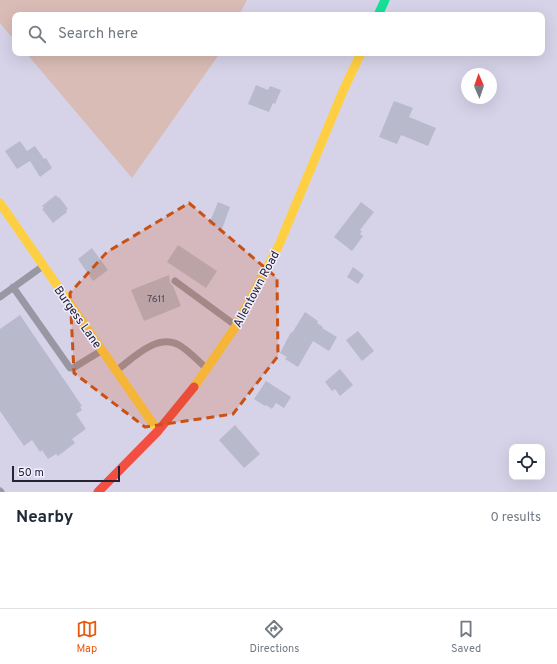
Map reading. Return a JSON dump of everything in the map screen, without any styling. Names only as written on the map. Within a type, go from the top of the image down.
[{"type":"main road","points":[[379,12],[385,0]]},
{"type":"main road","name":"Allentown Road","points":[[98,492],[158,430],[207,369],[236,326],[279,245],[360,56]]},
{"type":"main road","name":"Burgess Lane","points":[[0,203],[101,351],[158,430]]},
{"type":"lane","points":[[0,297],[43,266]]},
{"type":"lane","points":[[175,281],[236,326]]},
{"type":"lane","points":[[13,287],[70,368],[74,368],[101,351]]},
{"type":"lane","points":[[116,371],[145,349],[157,343],[167,341],[179,345],[207,369]]},
{"type":"highlighted area","points":[[189,203],[277,278],[278,356],[233,414],[145,427],[74,373],[70,293],[107,252]]},
{"type":"shaded area","points":[[0,0],[247,0],[241,12],[12,12],[12,37],[0,23]]},
{"type":"shaded area","points":[[29,56],[218,56],[132,178]]},
{"type":"building","points":[[256,85],[268,90],[270,86],[281,90],[275,104],[273,103],[269,112],[248,104]]},
{"type":"building","points":[[394,101],[413,108],[409,117],[436,128],[428,146],[401,135],[397,144],[379,137]]},
{"type":"building","points":[[20,141],[27,151],[35,146],[44,159],[46,158],[52,168],[40,177],[30,161],[17,169],[5,151]]},
{"type":"building","points":[[56,195],[68,209],[66,210],[67,212],[53,223],[42,209],[44,208],[42,206]]},
{"type":"building","points":[[218,202],[230,207],[222,229],[209,224]]},
{"type":"building","points":[[361,202],[374,212],[360,230],[362,231],[360,234],[363,236],[352,251],[334,237]]},
{"type":"building","points":[[178,245],[217,271],[206,288],[167,262]]},
{"type":"building","points":[[92,248],[108,270],[93,281],[78,259]]},
{"type":"building","points":[[353,267],[364,275],[358,284],[347,277]]},
{"type":"building","points":[[169,275],[170,283],[173,286],[181,306],[144,321],[131,290]]},
{"type":"building","points":[[305,312],[318,321],[317,323],[323,327],[322,328],[337,337],[329,351],[313,341],[298,367],[285,359],[287,357],[280,353],[291,332],[292,333]]},
{"type":"building","points":[[20,315],[82,406],[80,407],[82,410],[76,414],[86,429],[72,439],[75,443],[58,456],[56,454],[48,459],[42,450],[40,452],[32,440],[24,446],[0,411],[0,329]]},
{"type":"building","points":[[358,331],[374,351],[362,361],[346,340]]},
{"type":"building","points":[[340,369],[353,385],[340,396],[335,389],[332,391],[325,382]]},
{"type":"building","points":[[266,381],[291,397],[284,408],[276,403],[272,409],[254,399]]},
{"type":"building","points":[[235,425],[260,454],[244,468],[219,440]]},
{"type":"traffic: fast","points":[[379,12],[385,0]]},
{"type":"traffic: slow","points":[[194,387],[236,326],[279,245],[343,91],[360,56]]},
{"type":"traffic: slow","points":[[0,203],[158,431]]},
{"type":"traffic: jam","points":[[98,492],[158,431],[194,387]]}]
